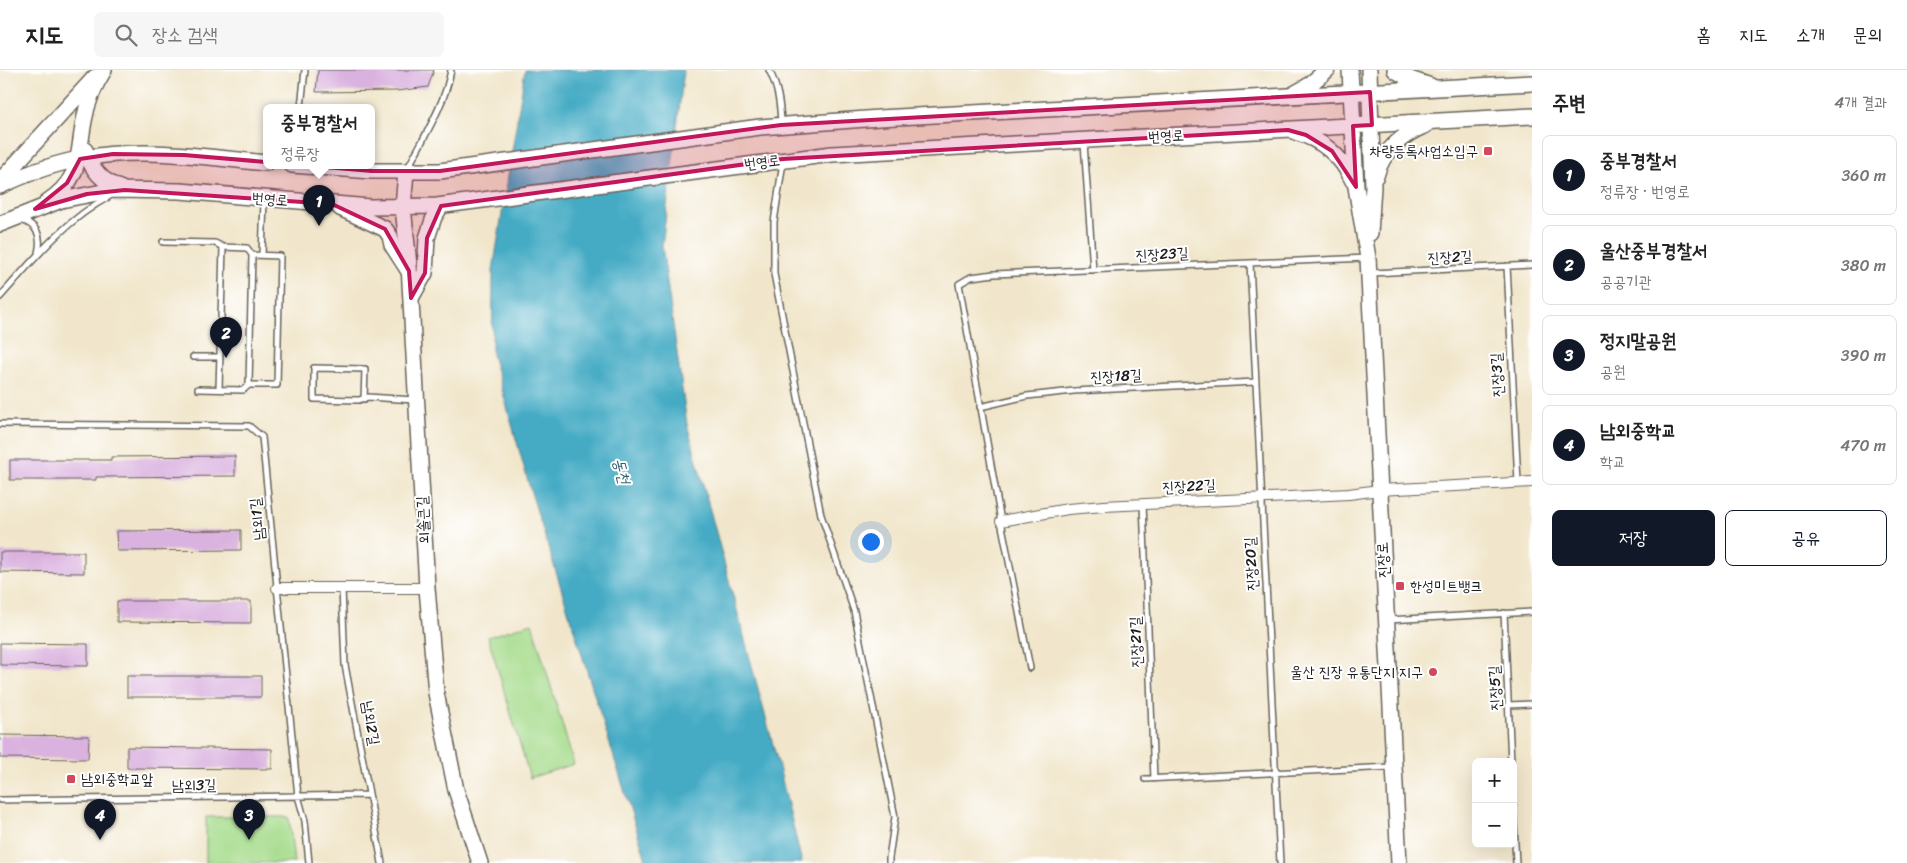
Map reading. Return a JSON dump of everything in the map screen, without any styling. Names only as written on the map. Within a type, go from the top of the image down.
[{"type":"main road","points":[[36,209],[49,201],[67,183],[83,158],[82,136],[89,101],[102,70]]},
{"type":"main road","points":[[0,181],[102,70]]},
{"type":"main road","points":[[1289,96],[1308,86],[1327,70]]},
{"type":"main road","name":"진장로","points":[[1350,70],[1356,187],[1368,265],[1399,863]]},
{"type":"main road","name":"진장로","points":[[1368,265],[1373,187],[1370,70]]},
{"type":"main road","points":[[1395,70],[1423,84],[1442,88]]},
{"type":"main road","points":[[346,169],[406,172],[440,171],[760,126],[1532,83]]},
{"type":"main road","name":"번영로","points":[[4,222],[61,200],[87,194],[125,190],[180,191],[370,207],[439,206],[762,162],[851,153],[1532,116]]},
{"type":"main road","points":[[1373,187],[1378,169],[1391,147],[1413,130],[1444,121]]},
{"type":"main road","points":[[1288,130],[1306,135],[1332,151],[1349,171],[1356,187]]},
{"type":"main road","points":[[0,186],[44,168],[83,158],[113,154],[150,153],[263,163]]},
{"type":"main road","points":[[83,158],[104,180],[125,190]]},
{"type":"main road","name":"외솔큰길","points":[[406,172],[403,207],[411,298],[427,588],[436,693],[456,790],[480,863]]},
{"type":"main road","points":[[332,204],[385,229],[392,245],[409,271]]},
{"type":"main road","points":[[411,298],[425,273],[427,238],[439,206]]},
{"type":"street","points":[[1379,490],[1532,482]]},
{"type":"street","name":"진장22길","points":[[1001,521],[1068,509],[1350,494],[1379,490]]},
{"type":"street","points":[[277,588],[427,588]]},
{"type":"lane","points":[[301,104],[305,70]]},
{"type":"lane","points":[[406,172],[435,115],[449,82],[451,70]]},
{"type":"lane","points":[[769,70],[775,80],[780,104],[781,125]]},
{"type":"lane","points":[[1083,140],[1093,270]]},
{"type":"lane","points":[[783,160],[774,222],[774,274],[821,515],[854,611],[895,817],[889,858],[890,863]]},
{"type":"lane","points":[[0,296],[38,254],[65,228],[90,208],[125,190]]},
{"type":"lane","points":[[262,255],[264,198]]},
{"type":"lane","points":[[4,222],[23,221],[35,227],[40,238],[38,254]]},
{"type":"lane","points":[[163,242],[216,243],[222,248],[247,248],[252,254],[249,385]]},
{"type":"lane","points":[[219,389],[222,248]]},
{"type":"lane","points":[[198,389],[243,390],[249,385],[277,385],[280,256],[252,254]]},
{"type":"lane","name":"진장23길","points":[[980,407],[959,284],[971,277],[994,274],[1250,263],[1368,265]]},
{"type":"lane","name":"진장20길","points":[[1250,263],[1260,498],[1280,863]]},
{"type":"lane","name":"진장2길","points":[[1368,265],[1532,265]]},
{"type":"lane","name":"진장3길","points":[[1507,266],[1518,482]]},
{"type":"lane","points":[[193,357],[220,357]]},
{"type":"lane","points":[[364,399],[365,369],[314,368],[314,399],[359,400],[364,399],[368,397],[416,400]]},
{"type":"lane","name":"진장18길","points":[[980,407],[1027,396],[1074,391],[1255,382]]},
{"type":"lane","points":[[980,407],[1030,668]]},
{"type":"lane","name":"남외1길","points":[[0,424],[249,426],[262,437],[298,796],[304,821],[309,863]]},
{"type":"lane","name":"진장21길","points":[[1143,504],[1154,779]]},
{"type":"lane","name":"남외2길","points":[[342,588],[345,665],[382,863]]},
{"type":"lane","points":[[1386,620],[1532,612]]},
{"type":"lane","name":"진장5길","points":[[1504,613],[1511,758]]},
{"type":"lane","points":[[1508,705],[1532,704]]},
{"type":"lane","points":[[1145,779],[1394,767]]},
{"type":"lane","name":"남외3길","points":[[0,800],[369,795]]},
{"type":"lane","points":[[1515,848],[1516,863]]},
{"type":"highlighted area","points":[[1370,92],[1372,125],[1353,126],[1356,187],[1332,151],[1306,135],[1288,130],[783,159],[441,206],[427,238],[425,273],[411,298],[409,271],[385,229],[332,204],[125,190],[87,194],[35,209],[67,183],[80,159],[113,154],[184,155],[372,171],[440,171],[781,125]]},
{"type":"green space","points":[[532,623],[574,764],[530,778],[488,637]]},
{"type":"green space","points":[[206,817],[289,817],[294,863],[206,863]]},
{"type":"water","name":"동천","points":[[525,70],[684,70],[662,246],[687,424],[778,763],[802,863],[647,863],[531,492],[492,354],[493,270]]},
{"type":"building","points":[[318,70],[434,70],[428,87],[397,91],[316,92]]},
{"type":"building","points":[[235,456],[235,476],[96,477],[96,480],[10,480],[10,460],[111,460],[111,457]]},
{"type":"building","points":[[241,530],[241,550],[117,551],[116,531]]},
{"type":"building","points":[[0,552],[84,552],[84,573],[0,572]]},
{"type":"building","points":[[117,601],[251,601],[251,623],[117,622]]},
{"type":"building","points":[[0,643],[88,644],[88,666],[0,665]]},
{"type":"building","points":[[127,676],[261,676],[261,697],[127,697]]},
{"type":"building","points":[[0,735],[89,736],[88,759],[0,758]]},
{"type":"building","points":[[127,747],[272,749],[272,769],[127,768]]},
{"type":"place","name":"차량등록사업소입구","points":[[1488,151]]},
{"type":"place","name":"중부경찰서","points":[[319,226]]},
{"type":"place","name":"울산중부경찰서","points":[[226,358]]},
{"type":"place","name":"한성미트뱅크","points":[[1400,586]]},
{"type":"place","name":"울산 진장 유통단지 지구","points":[[1433,672]]},
{"type":"place","name":"남외중학교앞","points":[[71,779]]},
{"type":"place","name":"남외중학교","points":[[100,840]]},
{"type":"place","name":"정지말공원","points":[[249,840]]}]
